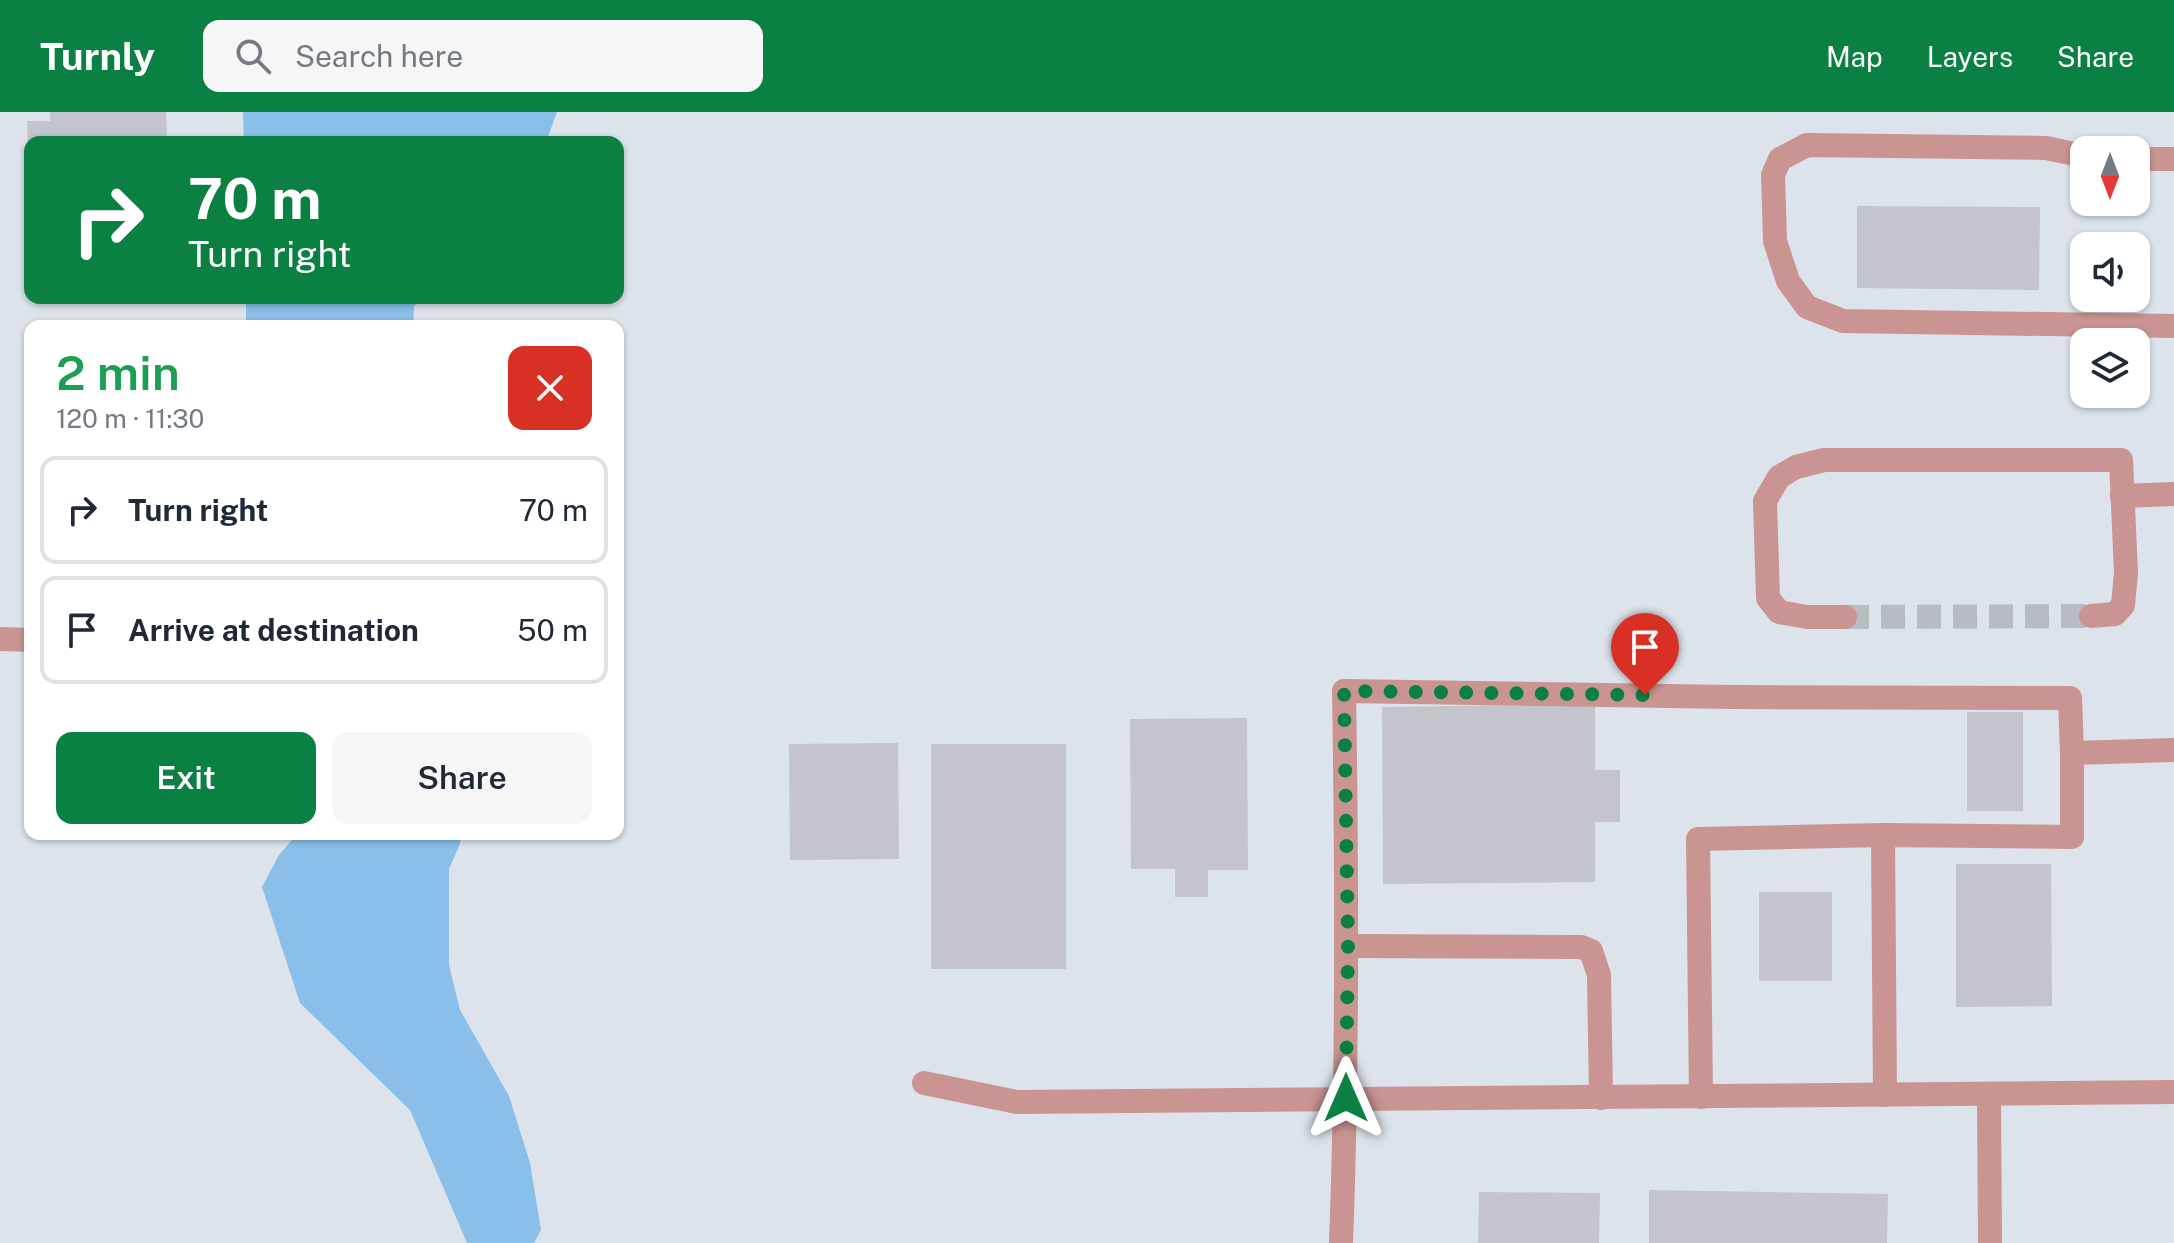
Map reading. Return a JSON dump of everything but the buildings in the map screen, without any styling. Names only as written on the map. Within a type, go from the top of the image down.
[{"type":"lane","points":[[2070,153],[2046,148],[1807,145],[1780,159],[1773,175],[1775,241],[1788,281],[1807,307],[1843,321],[2174,326]]},
{"type":"lane","points":[[2150,159],[2174,159]]},
{"type":"lane","points":[[1845,617],[1807,617],[1779,612],[1768,598],[1765,501],[1779,477],[1796,467],[1824,460],[2121,460],[2126,573],[2123,605],[2115,614],[2091,616]]},
{"type":"lane","points":[[2122,496],[2174,494]]},
{"type":"lane","points":[[0,639],[24,640]]},
{"type":"lane","points":[[1341,1243],[1348,946],[1344,691],[2070,698],[2072,837],[1883,835],[1698,839],[1701,1097]]},
{"type":"lane","points":[[2072,753],[2174,750]]},
{"type":"lane","points":[[1883,835],[1885,1095]]},
{"type":"lane","points":[[1348,946],[1581,947],[1591,951],[1599,975],[1601,1098]]},
{"type":"lane","points":[[924,1083],[1017,1102],[2174,1092]]},
{"type":"lane","points":[[1989,1094],[1990,1243]]},
{"type":"water","points":[[243,112],[557,112],[548,136],[244,136]]},
{"type":"water","points":[[246,304],[416,304],[413,320],[246,320]]},
{"type":"water","points":[[292,840],[460,840],[449,869],[449,965],[460,1010],[509,1096],[530,1163],[541,1230],[534,1243],[467,1243],[410,1110],[300,1003],[262,887],[279,855]]},
{"type":"tunnel","points":[[1845,617],[2091,616]]},
{"type":"route","points":[[1346,1098],[1348,946],[1344,691],[1645,695]]}]
